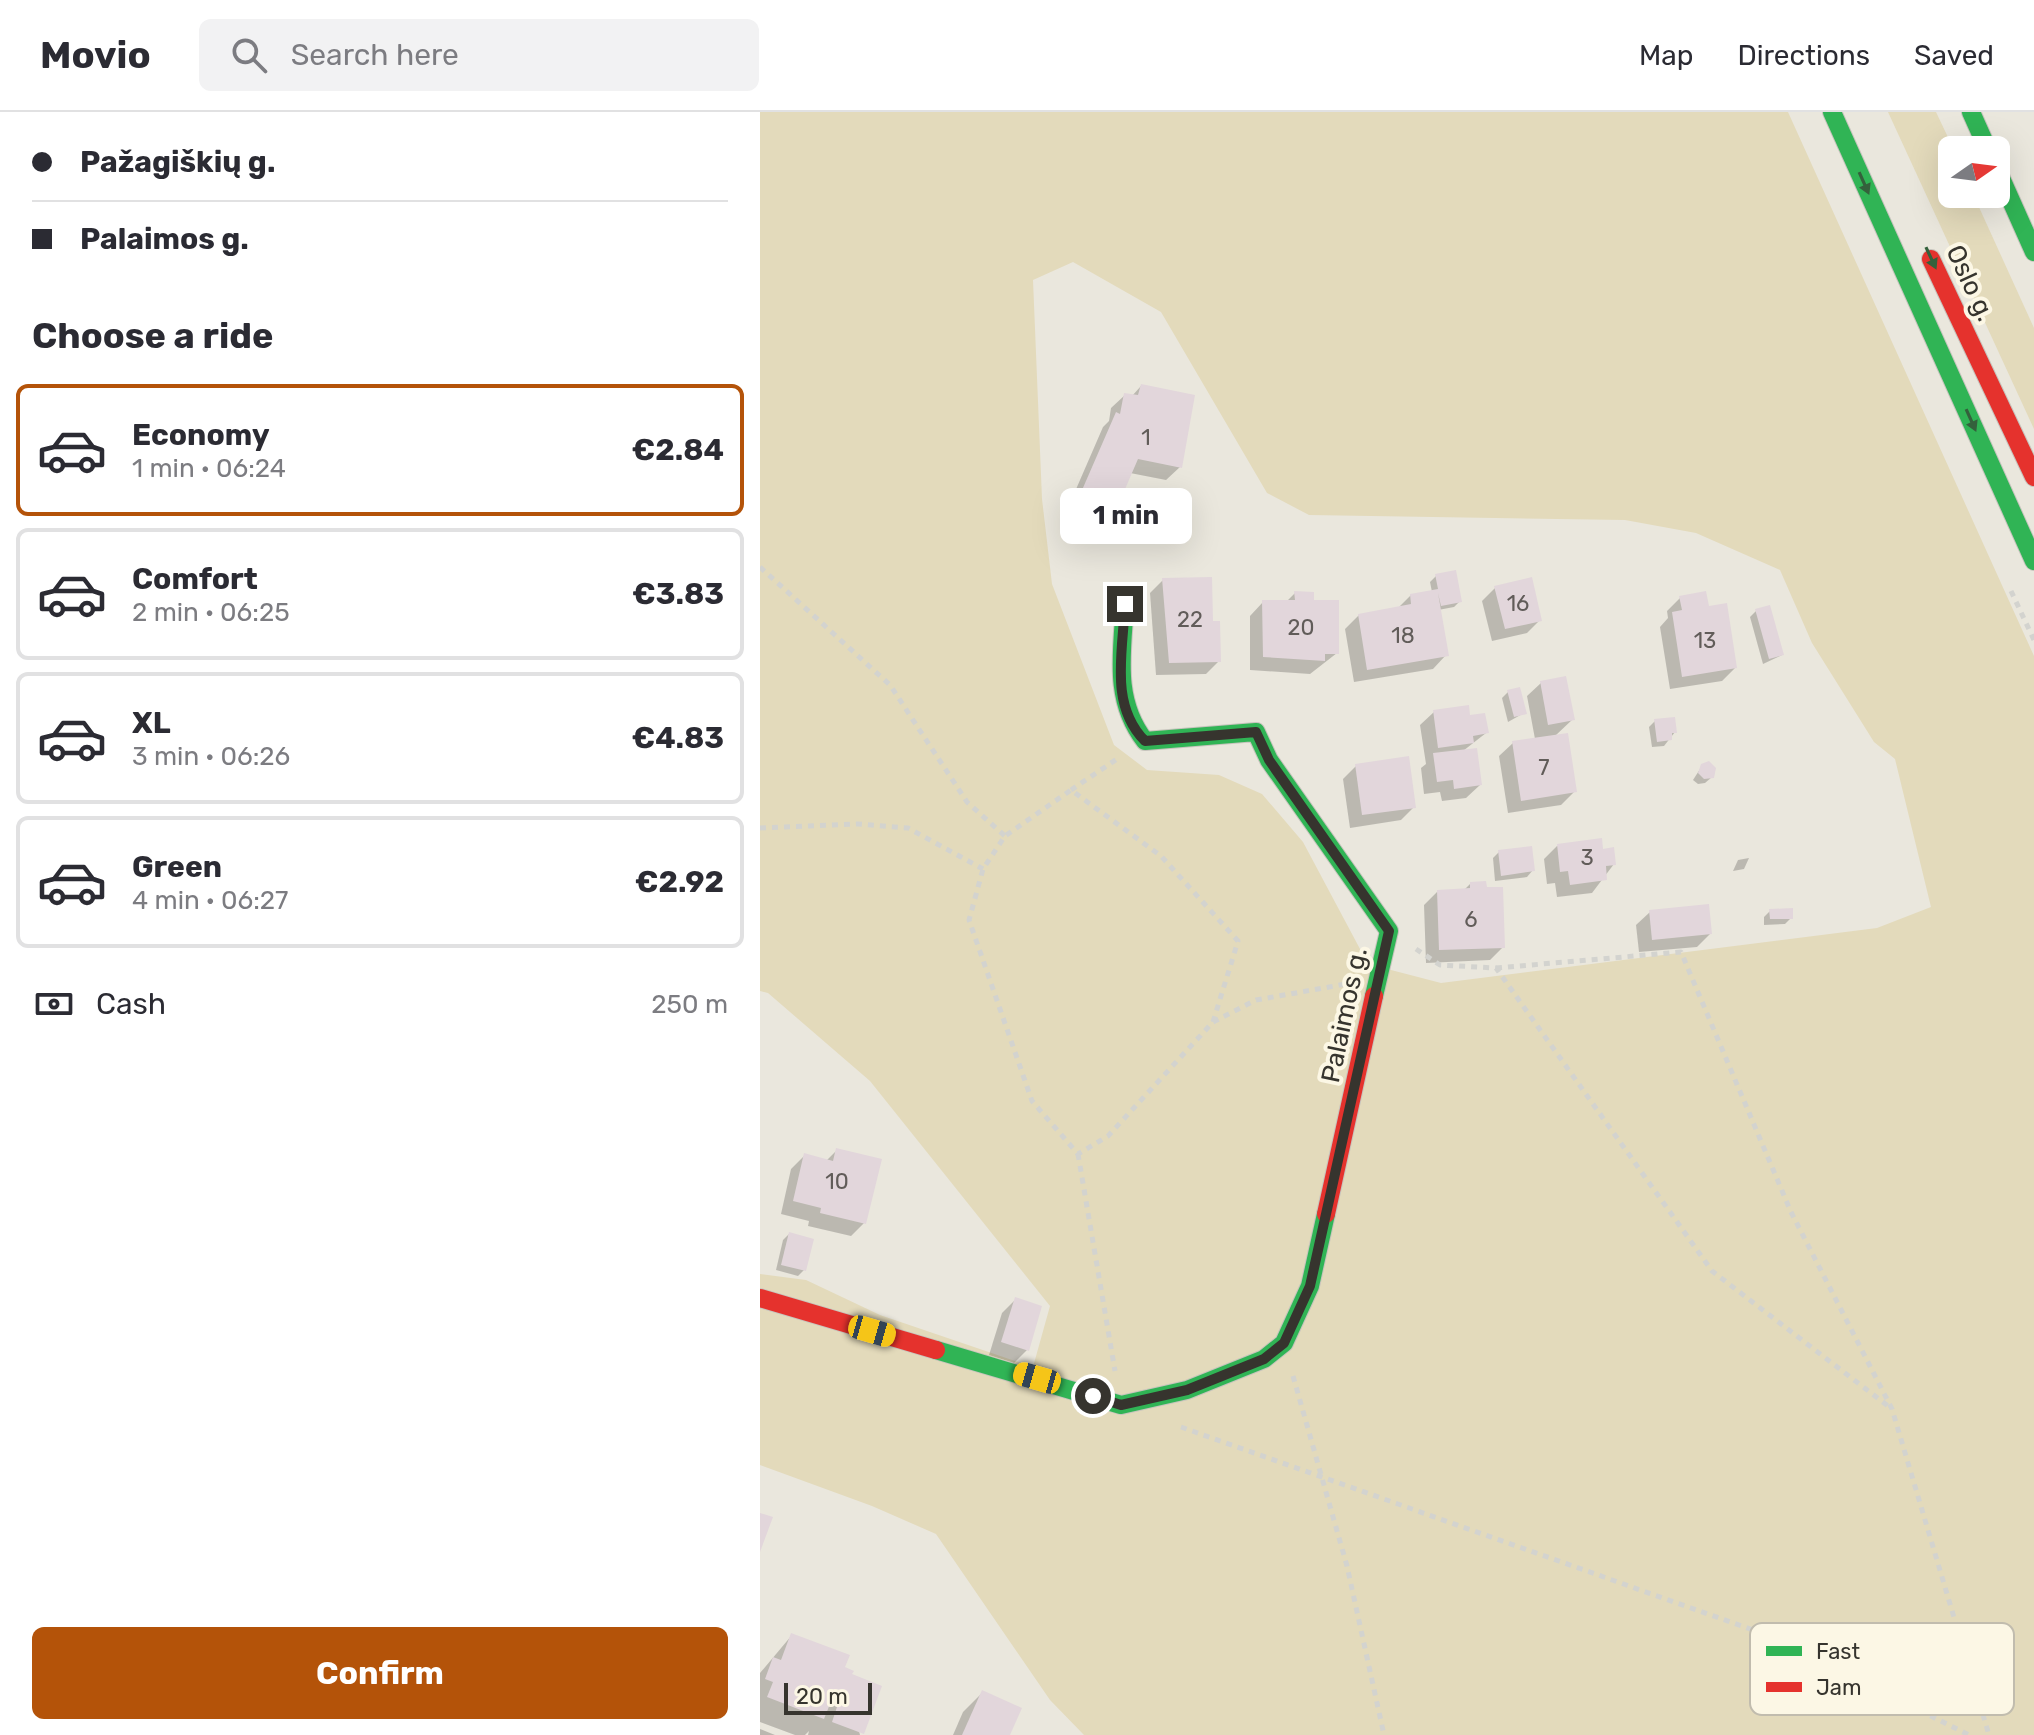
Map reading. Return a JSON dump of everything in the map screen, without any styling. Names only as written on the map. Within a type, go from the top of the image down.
[{"type":"main road","points":[[1832,112],[2034,561]]},
{"type":"main road","points":[[1971,112],[1982,136]]},
{"type":"main road","points":[[2010,198],[2034,252]]},
{"type":"main road","name":"Oslo g.","points":[[1921,238],[2034,477]]},
{"type":"main road","points":[[1125,604],[1121,704],[1130,726],[1145,741]]},
{"type":"main road","name":"Palaimos g.","points":[[1145,741],[1256,732],[1269,760],[1389,931],[1310,1286],[1284,1343]]},
{"type":"main road","points":[[760,1298],[1121,1405],[1187,1390],[1264,1359],[1284,1343]]},
{"type":"path","points":[[760,567],[890,685],[967,802],[1005,836]]},
{"type":"path","points":[[1121,1405],[1078,1154],[1032,1101],[969,920],[983,869],[1005,836],[1145,741]]},
{"type":"path","points":[[1071,790],[1161,856],[1238,941],[1213,1022]]},
{"type":"path","points":[[760,828],[858,824],[908,828],[983,869]]},
{"type":"path","points":[[1389,931],[1440,965],[1496,968],[1681,952],[1791,1212],[1892,1409],[1956,1623]]},
{"type":"path","points":[[1496,968],[1712,1271],[1892,1409]]},
{"type":"path","points":[[1078,1154],[1108,1136],[1213,1022],[1256,1000],[1378,978]]},
{"type":"path","points":[[1284,1343],[1347,1566],[1384,1735]]},
{"type":"path","points":[[1178,1426],[1750,1629]]},
{"type":"path","points":[[1929,1715],[1969,1735]]},
{"type":"path","points":[[1983,1715],[1989,1735]]},
{"type":"shaded area","points":[[760,112],[1788,112],[2034,656],[2034,1735],[1084,1735],[1050,1700],[936,1534],[872,1506],[760,1465],[760,1274],[806,1280],[880,1315],[1033,1367],[1050,1306],[870,1081],[768,993],[760,991]],"holes":[[[1073,262],[1161,312],[1267,493],[1309,515],[1625,520],[1696,533],[1780,570],[1812,643],[1874,742],[1895,759],[1931,907],[1877,928],[1441,983],[1368,964],[1303,842],[1262,794],[1219,775],[1147,770],[1114,745],[1052,584],[1042,499],[1033,280]]]},
{"type":"shaded area","points":[[1888,112],[1936,112],[1947,136],[1938,136],[1938,208],[1979,208],[2034,328],[2034,429]]},
{"type":"building","points":[[1141,384],[1195,395],[1182,468],[1138,459],[1113,517],[1079,497],[1116,412],[1120,414],[1124,393],[1138,395]]},
{"type":"building","points":[[1456,570],[1462,602],[1441,606],[1438,593],[1449,656],[1367,670],[1358,614],[1411,604],[1410,594],[1438,589],[1435,574]]},
{"type":"building","points":[[1212,577],[1213,621],[1220,621],[1221,662],[1169,663],[1162,578]]},
{"type":"building","points":[[1532,577],[1542,621],[1505,629],[1494,586]]},
{"type":"building","points":[[1294,591],[1314,592],[1314,600],[1339,600],[1339,654],[1325,654],[1325,661],[1263,657],[1262,600],[1295,600]]},
{"type":"building","points":[[1706,591],[1709,606],[1727,603],[1737,668],[1682,677],[1672,612],[1682,610],[1679,596]]},
{"type":"building","points":[[1770,605],[1784,655],[1769,659],[1755,609]]},
{"type":"building","points":[[1566,676],[1575,720],[1548,725],[1540,681]]},
{"type":"building","points":[[1520,687],[1527,714],[1514,717],[1507,690]]},
{"type":"building","points":[[1469,705],[1470,715],[1485,713],[1489,733],[1473,736],[1474,743],[1438,748],[1433,710]]},
{"type":"building","points":[[1675,717],[1677,733],[1672,733],[1672,740],[1657,742],[1654,719]]},
{"type":"building","points":[[1568,733],[1577,792],[1521,801],[1512,741]]},
{"type":"building","points":[[1477,748],[1482,785],[1454,789],[1453,780],[1437,782],[1433,753]]},
{"type":"building","points":[[1409,756],[1416,808],[1362,815],[1355,764]]},
{"type":"building","points":[[1709,761],[1716,768],[1714,778],[1704,779],[1698,773],[1701,764]]},
{"type":"building","points":[[1602,838],[1603,849],[1614,847],[1616,865],[1606,866],[1607,880],[1570,885],[1568,871],[1560,872],[1557,844]]},
{"type":"building","points":[[1532,846],[1535,871],[1501,876],[1498,850]]},
{"type":"building","points":[[1486,881],[1487,887],[1503,887],[1505,948],[1439,950],[1437,890],[1470,888],[1470,882]]},
{"type":"building","points":[[1709,904],[1712,934],[1652,940],[1649,910]]},
{"type":"building","points":[[1793,908],[1793,919],[1770,919],[1769,909]]},
{"type":"building","points":[[836,1148],[882,1159],[866,1224],[820,1213],[821,1208],[793,1201],[804,1153],[833,1161]]},
{"type":"building","points":[[789,1232],[814,1239],[806,1271],[781,1265]]},
{"type":"building","points":[[1015,1297],[1042,1306],[1029,1351],[1001,1342]]},
{"type":"building","points":[[760,1513],[773,1517],[760,1552]]},
{"type":"building","points":[[791,1633],[850,1655],[845,1667],[854,1671],[852,1674],[882,1686],[864,1734],[832,1722],[837,1707],[830,1704],[824,1719],[767,1697],[773,1682],[765,1679],[773,1657],[781,1660]]},
{"type":"building","points":[[982,1690],[1022,1708],[1010,1735],[962,1735]]},
{"type":"traffic: fast","points":[[1832,112],[2034,561]]},
{"type":"traffic: fast","points":[[1971,112],[1982,136]]},
{"type":"traffic: fast","points":[[2010,198],[2034,252]]},
{"type":"traffic: fast","points":[[1125,604],[1124,693],[1128,709],[1145,741],[1256,732],[1269,760],[1389,931],[1374,996]]},
{"type":"traffic: fast","points":[[936,1350],[1121,1405],[1187,1390],[1264,1359],[1284,1343],[1310,1286],[1326,1214]]},
{"type":"traffic: jam","points":[[1931,259],[2034,477]]},
{"type":"traffic: jam","points":[[1326,1214],[1374,996]]},
{"type":"traffic: jam","points":[[760,1298],[936,1350]]},
{"type":"route","points":[[1093,1396],[1121,1405],[1187,1390],[1264,1359],[1284,1343],[1310,1286],[1389,931],[1269,760],[1256,732],[1145,741],[1130,726],[1121,704],[1125,604]]}]
